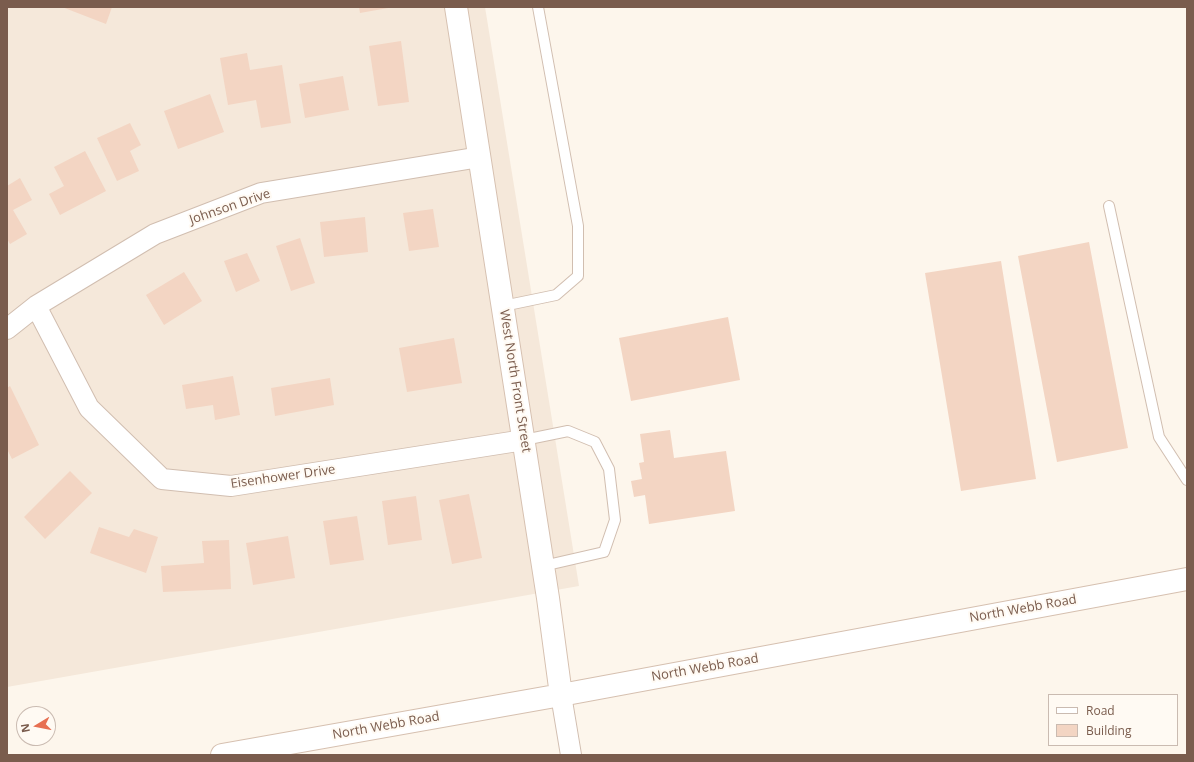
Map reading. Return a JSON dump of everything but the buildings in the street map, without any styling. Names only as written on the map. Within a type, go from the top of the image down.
[{"type":"main road","name":"West North Front Street","points":[[456,7],[524,440],[561,694]]},
{"type":"main road","name":"North Webb Road","points":[[222,755],[276,750],[561,694],[1187,579]]},
{"type":"street","name":"Johnson Drive","points":[[7,329],[36,306],[155,234],[261,193],[480,157]]},
{"type":"street","name":"Eisenhower Drive","points":[[36,306],[89,408],[162,479],[231,486],[524,440]]},
{"type":"street","name":"West North Front Street","points":[[561,694],[571,755]]},
{"type":"lane","points":[[503,306],[556,295],[578,276],[578,226],[538,7]]},
{"type":"lane","points":[[1109,206],[1159,438],[1187,480]]},
{"type":"lane","points":[[524,440],[568,431],[595,442],[609,470],[615,520],[604,552],[543,566]]},
{"type":"shaded area","points":[[7,7],[485,7],[579,586],[7,687]]}]
